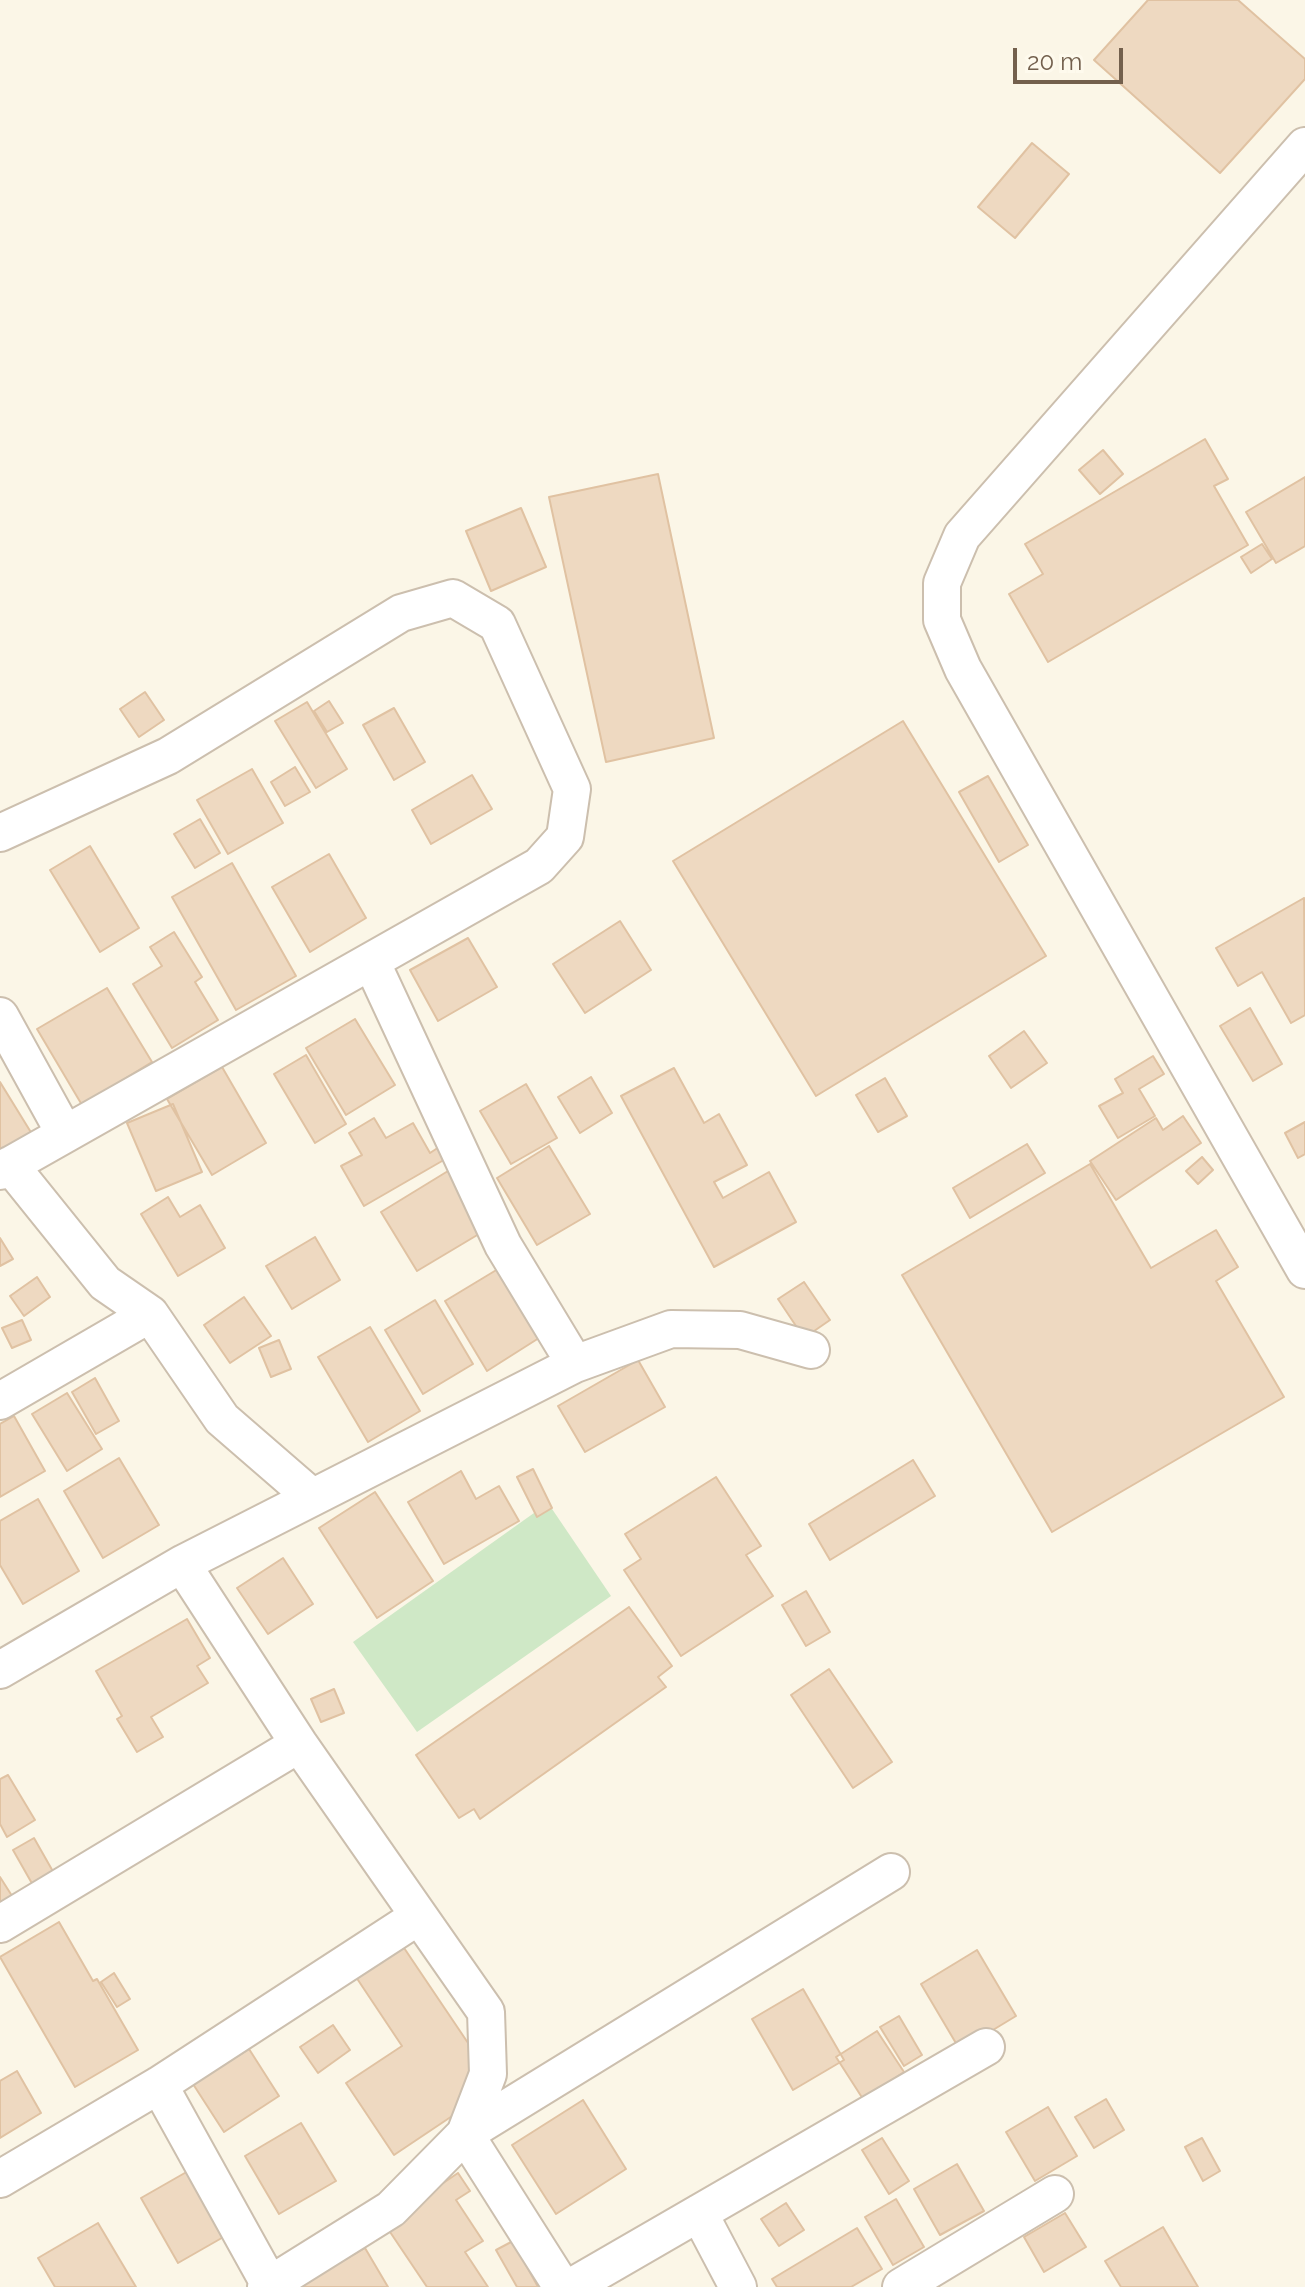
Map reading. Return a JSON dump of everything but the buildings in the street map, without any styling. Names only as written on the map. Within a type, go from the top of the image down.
[{"type":"street","points":[[1305,146],[962,536],[942,583],[942,620],[963,669],[1305,1270]]},
{"type":"street","points":[[0,833],[168,756],[401,613],[453,598],[497,624],[572,789],[565,837],[539,866],[5,1168],[105,1283],[150,1314],[222,1419],[312,1497]]},
{"type":"street","points":[[371,961],[503,1245],[575,1364]]},
{"type":"street","points":[[0,1016],[65,1134]]},
{"type":"street","points":[[0,1401],[150,1314]]},
{"type":"street","points":[[0,1670],[182,1564],[575,1364],[671,1329],[740,1330],[811,1350]]},
{"type":"street","points":[[182,1564],[299,1744],[486,2012],[488,2074],[465,2134]]},
{"type":"street","points":[[0,1924],[299,1744]]},
{"type":"street","points":[[159,2085],[269,2286],[391,2209],[465,2134],[891,1872]]},
{"type":"street","points":[[0,2179],[159,2085],[419,1916]]},
{"type":"street","points":[[571,2287],[986,2047]]},
{"type":"street","points":[[465,2134],[562,2287]]},
{"type":"street","points":[[901,2287],[1055,2194]]},
{"type":"street","points":[[699,2213],[738,2287]]},
{"type":"green space","points":[[548,1503],[611,1596],[417,1732],[353,1642]]}]
